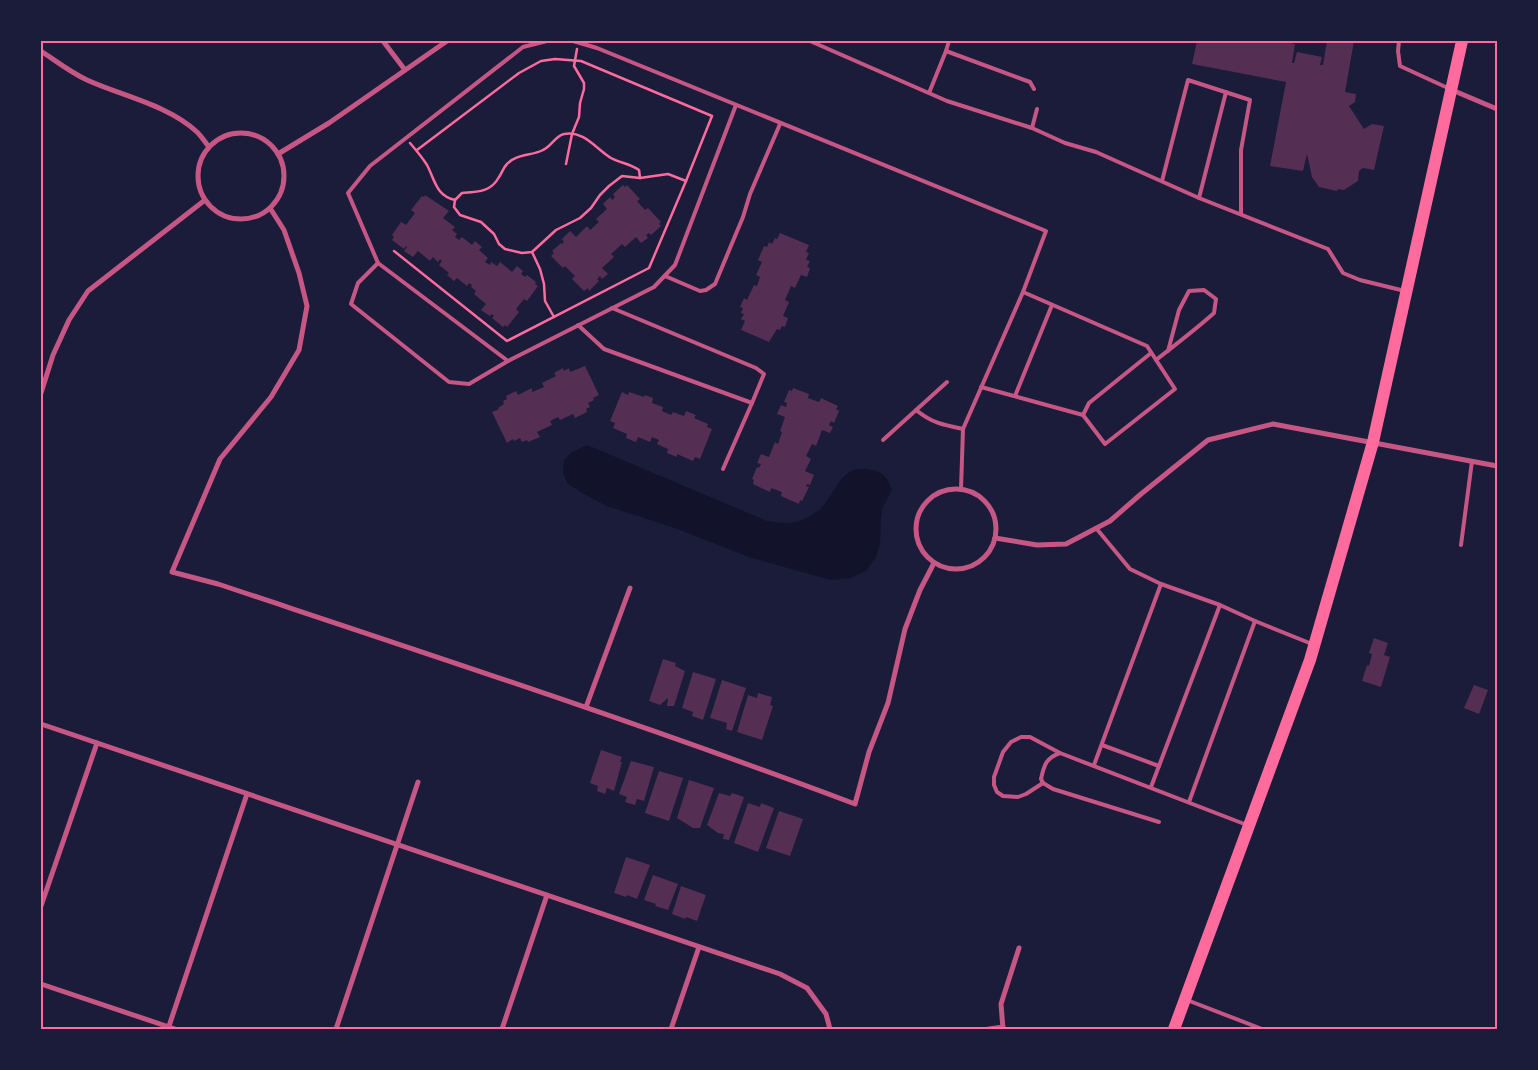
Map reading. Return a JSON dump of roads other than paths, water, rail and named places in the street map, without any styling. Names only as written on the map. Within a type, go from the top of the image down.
[{"type":"main road","points":[[1174,1029],[1315,645],[1373,442],[1462,41]]},
{"type":"street","points":[[383,41],[405,70]]},
{"type":"street","points":[[278,154],[329,123],[447,41]]},
{"type":"street","points":[[41,50],[87,80],[152,106],[178,119],[197,132],[209,147]]},
{"type":"street","points":[[1452,90],[1497,109]]},
{"type":"street","points":[[244,133],[258,137],[268,143],[278,154],[284,170],[283,185],[279,196],[270,208],[252,218],[240,219],[225,216],[216,211],[205,200],[199,186],[198,171],[201,160],[209,147],[218,140],[231,134],[244,133]]},
{"type":"street","points":[[41,393],[53,355],[69,320],[88,291],[205,200]]},
{"type":"street","points":[[270,208],[284,230],[300,273],[307,306],[299,350],[271,397],[220,460],[172,572],[218,584],[586,707],[855,804],[869,752],[888,703],[905,629],[920,590],[934,563]]},
{"type":"street","points":[[995,538],[1037,545],[1066,544],[1110,521],[1208,440],[1273,424],[1497,466]]},
{"type":"street","points":[[962,489],[980,497],[986,502],[994,514],[996,524],[995,538],[987,555],[974,565],[966,568],[952,569],[934,563],[920,548],[916,531],[920,511],[934,495],[945,490],[962,489]]},
{"type":"street","points":[[586,707],[630,588]]},
{"type":"street","points":[[41,724],[780,974],[807,988],[826,1014],[830,1029]]},
{"type":"street","points":[[41,906],[98,743]]},
{"type":"street","points":[[336,1029],[418,782]]},
{"type":"street","points":[[168,1028],[247,794]]},
{"type":"street","points":[[502,1029],[547,895]]},
{"type":"street","points":[[672,1029],[699,947]]},
{"type":"street","points":[[988,1029],[1003,1028],[1001,1004],[1019,948]]},
{"type":"street","points":[[41,984],[175,1029]]},
{"type":"lane","points":[[508,361],[378,263],[348,193],[370,166],[523,47],[547,41]]},
{"type":"lane","points":[[574,41],[597,48],[1046,231],[1023,292],[963,429],[962,489]]},
{"type":"lane","points":[[810,41],[947,102],[1032,128],[1065,143],[1096,152],[1199,198],[1328,249],[1343,273],[1360,280],[1408,291]]},
{"type":"lane","points":[[929,93],[949,41]]},
{"type":"lane","points":[[1399,41],[1400,66],[1452,90]]},
{"type":"lane","points":[[946,51],[1030,82],[1034,89]]},
{"type":"lane","points":[[1162,181],[1188,80],[1250,100],[1241,150],[1241,214]]},
{"type":"lane","points":[[1199,198],[1226,92]]},
{"type":"lane","points":[[378,263],[358,283],[351,304],[449,382],[469,384],[508,361],[654,287],[665,276],[675,265],[736,105]]},
{"type":"lane","points":[[1032,128],[1037,109]]},
{"type":"lane","points":[[665,276],[700,291],[706,290],[715,284],[780,124]]},
{"type":"lane","points":[[1156,360],[1168,351],[1214,314],[1216,299],[1204,290],[1189,291],[1179,310],[1168,351]]},
{"type":"lane","points":[[981,387],[1083,415],[1105,444],[1175,389],[1147,346],[1023,292]]},
{"type":"lane","points":[[1016,396],[1052,304]]},
{"type":"lane","points":[[612,308],[756,368],[764,374],[723,469]]},
{"type":"lane","points":[[578,325],[604,349],[752,403]]},
{"type":"lane","points":[[1083,415],[1090,403],[1151,353]]},
{"type":"lane","points":[[883,440],[947,382]]},
{"type":"lane","points":[[916,410],[928,420],[941,425],[963,429]]},
{"type":"lane","points":[[1461,545],[1472,461]]},
{"type":"lane","points":[[1096,528],[1130,569],[1161,584],[1220,605],[1315,645]]},
{"type":"lane","points":[[1094,765],[1161,584]]},
{"type":"lane","points":[[1151,787],[1220,605]]},
{"type":"lane","points":[[1189,802],[1255,621]]},
{"type":"lane","points":[[1043,783],[1018,797],[1003,796],[997,792],[994,778],[1003,752],[1011,742],[1021,737],[1030,737],[1060,753],[1249,826]]},
{"type":"lane","points":[[1102,744],[1159,766]]},
{"type":"lane","points":[[1060,753],[1051,756],[1043,767],[1041,778],[1043,783],[1053,789],[1160,822]]},
{"type":"lane","points":[[1185,999],[1262,1029]]}]
